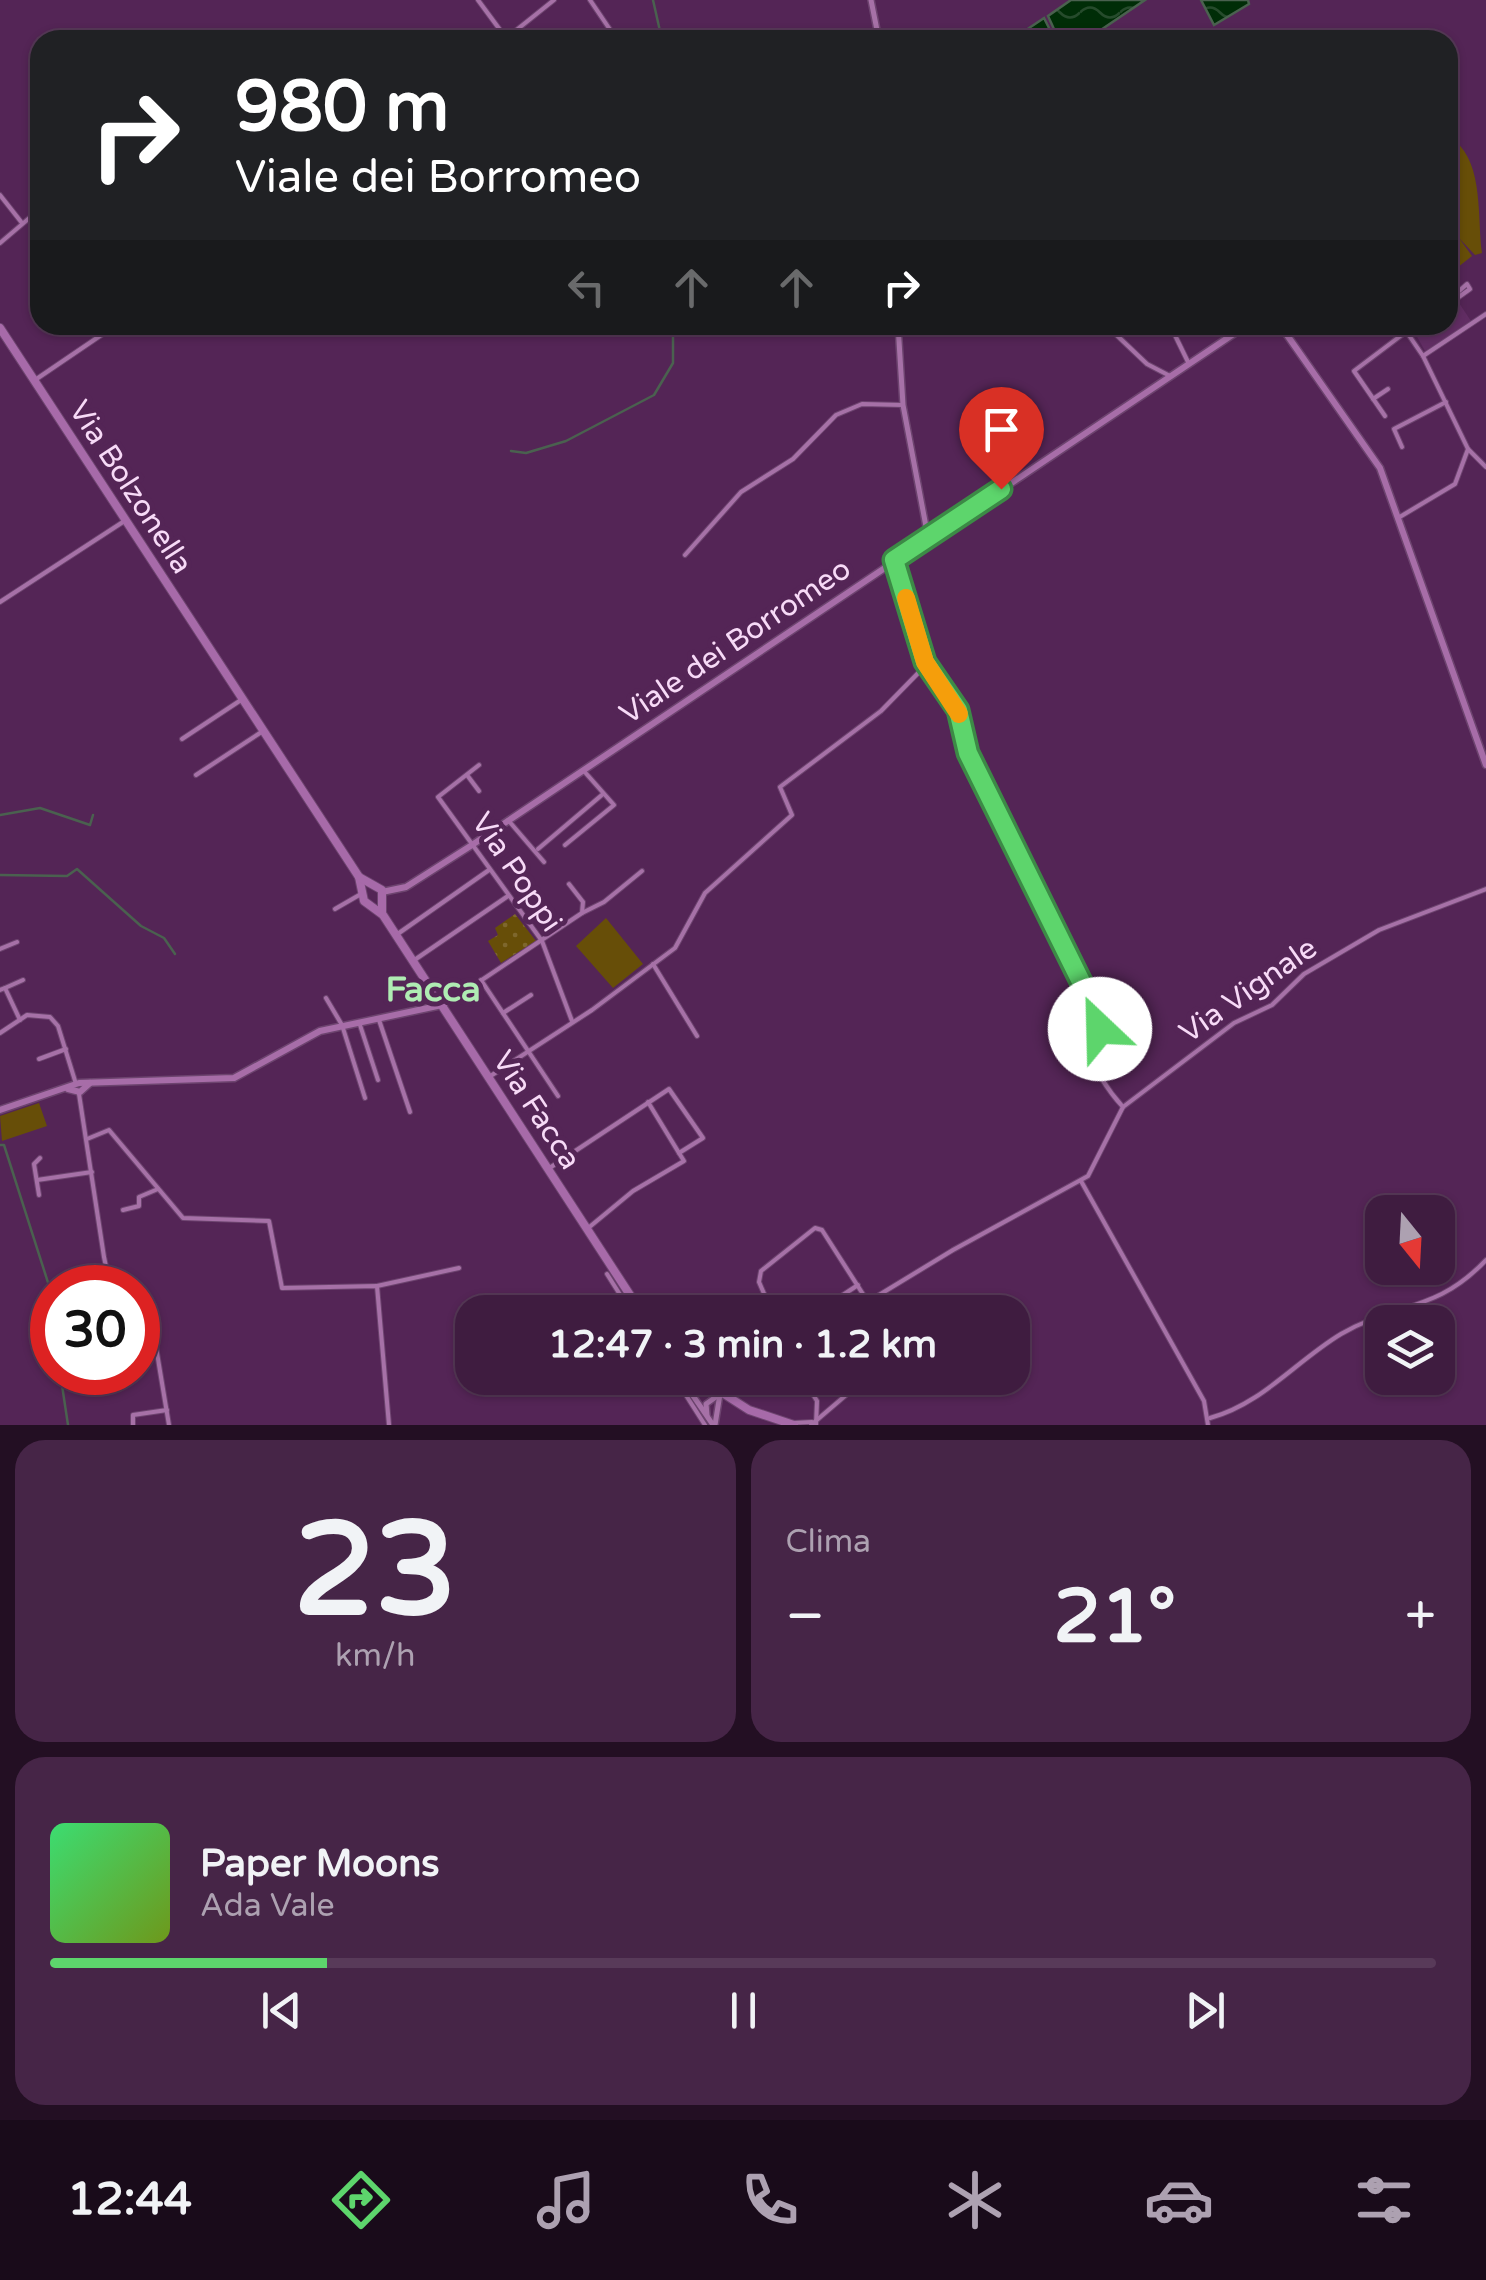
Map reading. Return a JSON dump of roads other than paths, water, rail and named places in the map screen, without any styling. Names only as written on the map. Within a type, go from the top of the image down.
[{"type":"main road","points":[[0,328],[35,380]]},
{"type":"main road","name":"Viale dei Borromeo","points":[[378,899],[406,887],[472,845],[1227,335]]},
{"type":"main road","points":[[1287,335],[1368,447],[1398,518],[1486,765]]},
{"type":"main road","name":"Via Bolzonella","points":[[35,380],[365,889],[378,899]]},
{"type":"main road","name":"Via Bolzonella","points":[[365,889],[378,899]]},
{"type":"main road","name":"Via Facca","points":[[378,899],[383,915],[630,1295]]},
{"type":"main road","points":[[0,1110],[79,1087],[234,1078],[276,1058],[298,1041],[342,1026],[427,1010],[441,1003]]},
{"type":"main road","points":[[722,1395],[774,1420],[794,1425]]},
{"type":"street","points":[[478,0],[499,30]]},
{"type":"street","points":[[516,30],[554,0]]},
{"type":"street","points":[[590,0],[610,30]]},
{"type":"street","points":[[871,0],[877,30]]},
{"type":"street","points":[[0,196],[23,224]]},
{"type":"street","points":[[0,243],[30,218]]},
{"type":"street","points":[[1458,333],[1486,314]]},
{"type":"street","name":"Via Bolzonella","points":[[35,380],[101,335]]},
{"type":"street","points":[[898,335],[902,406],[928,537]]},
{"type":"street","points":[[1117,335],[1147,364],[1170,376]]},
{"type":"street","points":[[1175,335],[1188,364]]},
{"type":"street","points":[[1385,416],[1354,371],[1404,335]]},
{"type":"street","points":[[1410,335],[1468,449],[1486,467]]},
{"type":"street","points":[[1423,356],[1454,335]]},
{"type":"street","points":[[1373,399],[1388,389]]},
{"type":"street","points":[[1402,447],[1394,429],[1446,402]]},
{"type":"street","points":[[685,555],[741,492],[793,458],[836,414],[862,404],[902,406]]},
{"type":"street","points":[[1398,518],[1455,484],[1468,449]]},
{"type":"street","points":[[0,602],[126,520]]},
{"type":"street","points":[[894,560],[926,664],[958,710],[968,753],[1098,1016],[1100,1029],[1091,1047],[1092,1057],[1123,1107]]},
{"type":"street","points":[[489,1077],[572,1023],[680,942],[705,893],[792,815],[780,787],[881,711],[926,664]]},
{"type":"street","points":[[182,738],[242,699]]},
{"type":"street","points":[[196,775],[263,731]]},
{"type":"street","name":"Via Poppi","points":[[479,765],[438,797],[542,941],[572,1023]]},
{"type":"street","points":[[564,845],[614,805],[583,770]]},
{"type":"street","points":[[466,774],[479,791]]},
{"type":"street","points":[[538,848],[603,794]]},
{"type":"street","points":[[508,820],[544,862]]},
{"type":"street","points":[[396,935],[489,870]]},
{"type":"street","points":[[441,1003],[604,902],[642,871]]},
{"type":"street","points":[[568,884],[582,902],[582,913]]},
{"type":"street","points":[[335,909],[365,889]]},
{"type":"street","name":"Via Vignale","points":[[1081,1181],[1095,1170],[1123,1107],[1234,1022],[1272,1005],[1304,974],[1380,930],[1486,890]]},
{"type":"street","points":[[413,960],[508,896]]},
{"type":"street","points":[[0,950],[18,942]]},
{"type":"street","points":[[653,964],[697,1036]]},
{"type":"street","points":[[20,1020],[2,989],[24,980]]},
{"type":"street","points":[[481,980],[558,1096]]},
{"type":"street","points":[[503,1013],[531,995]]},
{"type":"street","points":[[326,998],[342,1026],[366,1098]]},
{"type":"street","points":[[0,1032],[37,1012],[50,1017],[66,1049],[79,1087],[109,1265]]},
{"type":"street","points":[[378,1020],[410,1112]]},
{"type":"street","points":[[359,1022],[378,1080]]},
{"type":"street","points":[[39,1059],[66,1049]]},
{"type":"street","points":[[548,1169],[672,1090],[703,1138],[679,1153]]},
{"type":"street","points":[[587,1229],[633,1191],[684,1161],[648,1102]]},
{"type":"street","points":[[87,1139],[109,1130],[184,1218],[269,1222],[282,1288],[376,1286],[459,1268]]},
{"type":"street","points":[[39,1195],[34,1164],[40,1158]]},
{"type":"street","points":[[36,1180],[92,1172]]},
{"type":"street","points":[[879,1295],[1081,1181],[1209,1422],[1268,1390],[1338,1336],[1388,1314],[1424,1306],[1455,1287],[1486,1260]]},
{"type":"street","points":[[123,1210],[139,1206],[139,1197],[158,1189]]},
{"type":"street","points":[[765,1295],[759,1282],[760,1271],[815,1228],[822,1230],[864,1295]]},
{"type":"street","points":[[607,1274],[621,1295]]},
{"type":"street","points":[[376,1286],[389,1425]]},
{"type":"street","points":[[844,1295],[858,1286]]},
{"type":"street","points":[[160,1373],[169,1425]]},
{"type":"street","points":[[689,1395],[706,1422],[714,1425],[720,1395]]},
{"type":"street","points":[[706,1422],[706,1404],[719,1395]]},
{"type":"street","points":[[812,1395],[816,1402],[815,1422]]},
{"type":"street","points":[[774,1420],[803,1425],[815,1422],[846,1395]]},
{"type":"street","points":[[716,1413],[737,1404]]},
{"type":"street","points":[[132,1425],[134,1415],[167,1410]]},
{"type":"water","points":[[1071,0],[1145,0],[1101,30],[1054,30],[1048,16]]},
{"type":"water","points":[[1201,0],[1248,0],[1249,4],[1214,25]]},
{"type":"water","points":[[1044,18],[1050,30],[1026,30]]},
{"type":"waterway","points":[[653,0],[660,30]]},
{"type":"waterway","points":[[511,451],[526,453],[566,441],[654,395],[673,363],[673,335]]},
{"type":"waterway","points":[[0,815],[40,808],[90,825],[93,815]]},
{"type":"waterway","points":[[0,875],[67,876],[77,869],[141,926],[164,938],[175,954]]},
{"type":"waterway","points":[[0,1145],[4,1145],[42,1265]]},
{"type":"waterway","points":[[63,1395],[68,1425]]},
{"type":"district","name":"Facca","points":[[433,989]]}]
